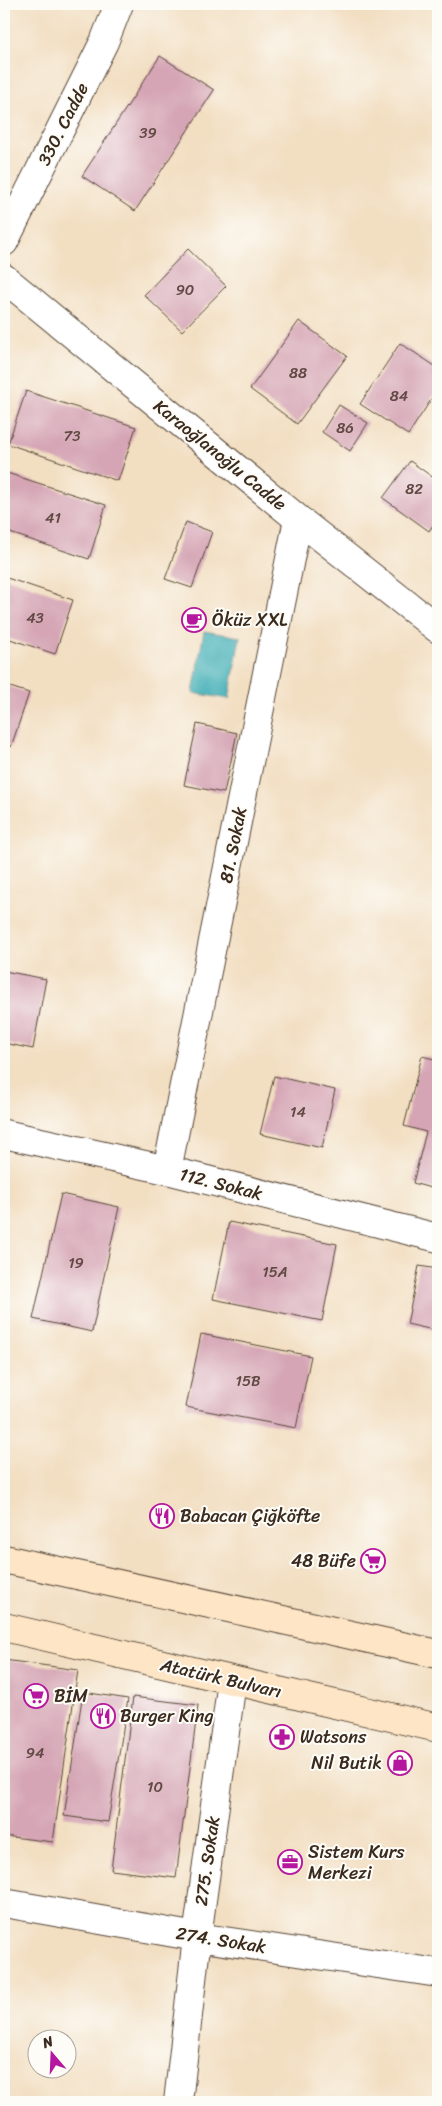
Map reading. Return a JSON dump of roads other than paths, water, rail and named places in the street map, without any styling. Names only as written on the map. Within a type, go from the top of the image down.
[{"type":"main road","points":[[4,1559],[438,1654]]},
{"type":"main road","name":"Atatürk Bulvarı","points":[[4,1627],[438,1728]]},
{"type":"street","name":"330. Cadde","points":[[4,242],[104,42],[119,4]]},
{"type":"street","name":"Karaoğlanoğlu Cadde","points":[[4,278],[298,519],[438,629]]},
{"type":"street","name":"81. Sokak","points":[[167,1170],[298,519]]},
{"type":"street","name":"112. Sokak","points":[[4,1134],[167,1170],[438,1238]]},
{"type":"street","name":"275. Sokak","points":[[178,2102],[197,1937],[232,1680]]},
{"type":"street","name":"274. Sokak","points":[[4,1903],[197,1937],[438,1973]]},
{"type":"water","points":[[204,631],[240,637],[229,699],[193,693]]},
{"type":"place","name":"Öküz XXL","points":[[194,620]]},
{"type":"place","name":"Babacan Çiğköfte","points":[[162,1516]]},
{"type":"place","name":"48 Büfe","points":[[373,1561]]},
{"type":"place","name":"BİM","points":[[36,1696]]},
{"type":"place","name":"Burger King","points":[[103,1716]]},
{"type":"place","name":"Watsons","points":[[282,1737]]},
{"type":"place","name":"Nil Butik","points":[[400,1763]]},
{"type":"place","name":"Sistem Kurs Merkezi","points":[[290,1862]]}]
